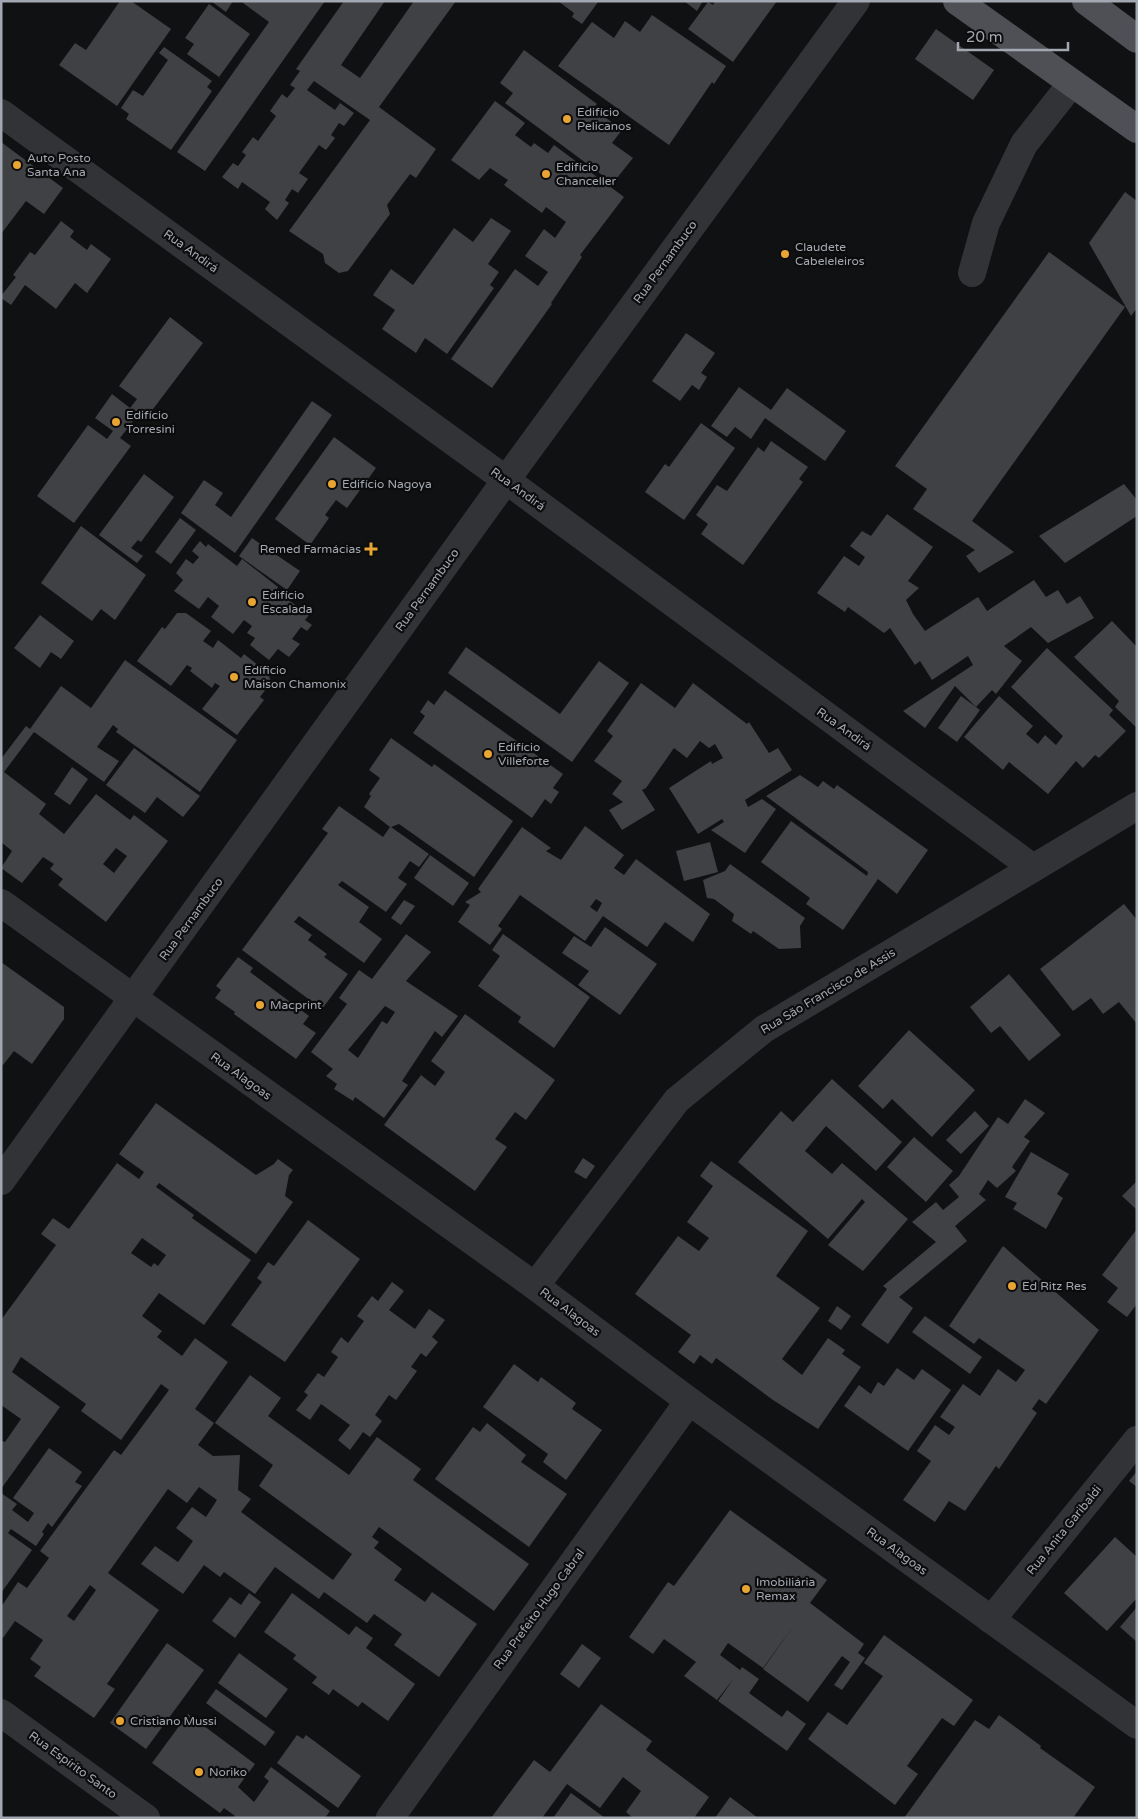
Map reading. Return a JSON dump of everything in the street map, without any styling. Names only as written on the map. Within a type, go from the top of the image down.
[{"type":"main road","points":[[957,1],[1137,129]]},
{"type":"main road","points":[[1090,3],[1137,39]]},
{"type":"street","name":"Rua Pernambuco","points":[[1,1181],[506,480],[856,1]]},
{"type":"street","points":[[972,273],[986,223],[1024,144],[1072,83]]},
{"type":"street","name":"Rua Andirá","points":[[1,113],[506,480],[1033,868]]},
{"type":"street","name":"Rua São Francisco de Assis","points":[[535,1286],[677,1100],[764,1028],[1137,806]]},
{"type":"street","name":"Rua Alagoas","points":[[1,903],[535,1286],[1137,1725]]},
{"type":"street","name":"Rua Prefeito Hugo Cabral","points":[[390,1818],[689,1400]]},
{"type":"street","name":"Rua Anita Garibaldi","points":[[991,1620],[1137,1440]]},
{"type":"street","name":"Rua Espírito Santo","points":[[1,1713],[146,1818]]},
{"type":"building","points":[[120,1],[131,1],[171,29],[117,106],[59,65],[75,43],[86,50]]},
{"type":"building","points":[[211,1],[233,1],[226,12]]},
{"type":"building","points":[[244,1],[325,1],[205,171],[177,152],[269,22],[243,3]]},
{"type":"building","points":[[344,1],[385,1],[341,65],[360,78],[414,1],[456,1],[379,107],[436,149],[416,178],[410,174],[387,205],[390,214],[348,271],[339,273],[325,263],[323,254],[289,231],[370,120],[314,81],[307,90],[335,110],[340,103],[354,113],[344,126],[339,123],[331,135],[335,138],[326,150],[319,145],[299,173],[308,179],[298,193],[292,189],[285,200],[289,203],[277,220],[265,209],[270,202],[242,182],[238,189],[222,177],[233,163],[238,166],[246,155],[242,152],[253,137],[258,141],[276,116],[270,111],[282,94],[287,98],[295,88],[290,85],[300,71],[296,69]]},
{"type":"building","points":[[558,1],[598,2],[582,24],[572,17],[574,13]]},
{"type":"building","points":[[684,1],[703,1],[697,11]]},
{"type":"building","points":[[715,1],[777,1],[733,62],[688,29],[708,2],[713,5]]},
{"type":"building","points":[[209,4],[250,34],[219,77],[187,54],[194,44],[185,38]]},
{"type":"building","points":[[652,15],[726,66],[714,84],[712,82],[669,145],[558,66],[592,22],[614,38],[625,21],[640,32]]},
{"type":"building","points":[[936,29],[994,70],[973,100],[915,59]]},
{"type":"building","points":[[164,47],[212,81],[207,87],[212,91],[171,150],[126,119],[129,114],[121,108],[133,90],[143,96],[168,60],[159,53]]},
{"type":"building","name":"Edifício Pelicanos","points":[[524,50],[597,104],[593,108],[622,130],[612,143],[633,158],[613,183],[505,103],[513,93],[500,83]]},
{"type":"building","points":[[495,101],[525,123],[515,135],[531,147],[534,143],[548,153],[554,145],[624,197],[580,255],[582,257],[552,304],[492,388],[451,359],[515,269],[538,286],[548,272],[525,256],[544,229],[555,238],[566,222],[546,207],[542,213],[504,185],[508,180],[490,168],[479,180],[451,160]]},
{"type":"building","name":"Auto Posto Santa Ana","points":[[1,142],[63,188],[44,214],[26,201],[1,234]]},
{"type":"building","points":[[1125,192],[1137,201],[1137,308],[1131,316],[1089,243]]},
{"type":"building","points":[[491,218],[511,231],[488,264],[499,272],[490,285],[494,288],[447,354],[425,338],[416,353],[382,329],[395,310],[373,295],[391,269],[413,285],[454,228],[473,242]]},
{"type":"building","points":[[61,221],[74,231],[70,237],[87,250],[91,244],[111,259],[87,293],[75,283],[56,309],[25,285],[11,305],[1,296],[16,277],[13,275],[30,252],[35,255]]},
{"type":"building","points":[[1049,252],[1125,307],[972,521],[1014,552],[979,573],[966,556],[975,550],[913,509],[927,489],[895,466]]},
{"type":"building","name":"Edifício Torresini","points":[[170,317],[203,343],[147,417],[140,412],[120,438],[131,446],[74,523],[37,496],[88,425],[107,439],[113,431],[95,418],[112,394],[130,408],[137,399],[119,386]]},
{"type":"building","points":[[686,333],[715,353],[701,373],[707,377],[699,390],[692,385],[680,401],[652,381]]},
{"type":"building","points":[[739,387],[771,410],[787,388],[846,431],[825,461],[765,418],[751,439],[735,427],[727,437],[711,426]]},
{"type":"building","points":[[312,401],[332,415],[235,553],[181,513],[204,480],[223,493],[215,505],[231,517]]},
{"type":"building","points":[[701,423],[735,448],[684,520],[645,492],[665,464],[669,467]]},
{"type":"building","name":"Edifício Nagoya","points":[[334,437],[376,468],[347,508],[336,500],[325,515],[329,518],[310,545],[275,519]]},
{"type":"building","points":[[771,441],[808,467],[799,479],[803,482],[743,565],[701,534],[708,524],[696,515],[717,485],[727,491],[758,447],[764,452]]},
{"type":"building","points":[[144,474],[174,497],[141,542],[138,540],[131,548],[143,556],[137,563],[99,535]]},
{"type":"building","points":[[1124,484],[1137,500],[1137,516],[1065,563],[1039,536]]},
{"type":"building","points":[[887,514],[933,547],[908,581],[919,588],[906,600],[925,631],[978,597],[987,611],[1034,580],[1046,597],[1058,590],[1067,604],[1080,596],[1094,618],[1048,643],[1031,627],[1004,646],[1022,661],[996,694],[992,690],[976,707],[955,686],[925,728],[903,711],[973,665],[968,656],[932,680],[920,661],[915,665],[890,628],[884,633],[848,607],[845,612],[817,593],[844,556],[859,566],[865,557],[850,546],[862,531],[871,536]]},
{"type":"building","points":[[180,518],[196,530],[171,564],[155,552]]},
{"type":"building","points":[[81,526],[146,575],[115,620],[101,609],[92,621],[41,583]]},
{"type":"building","points":[[252,538],[300,571],[287,590],[239,556]]},
{"type":"building","name":"Edifício Escalada","points":[[200,541],[206,547],[208,544],[237,566],[242,559],[278,587],[276,591],[309,615],[305,620],[312,625],[307,631],[301,627],[292,639],[300,644],[289,657],[278,649],[269,660],[250,645],[255,638],[247,633],[252,626],[244,620],[233,634],[211,617],[219,606],[208,597],[199,609],[174,591],[183,580],[176,573],[186,559],[193,564],[199,557],[192,551]]},
{"type":"building","name":"Edíficio Maison Chamonix","points":[[177,613],[186,613],[211,631],[203,641],[213,648],[218,640],[241,658],[244,654],[268,673],[271,682],[260,697],[264,700],[237,735],[202,709],[220,686],[215,683],[212,688],[190,671],[192,668],[187,665],[171,686],[137,661],[162,627],[165,629]]},
{"type":"building","points":[[40,615],[74,641],[61,659],[51,652],[40,668],[14,648]]},
{"type":"building","points":[[1112,621],[1137,647],[1137,728],[1115,707],[1119,701],[1074,657]]},
{"type":"building","points":[[466,647],[560,714],[599,661],[629,683],[572,762],[448,673]]},
{"type":"building","points":[[1047,648],[1113,710],[1109,715],[1126,731],[1099,758],[1095,755],[1083,768],[1076,761],[1048,794],[1009,762],[1003,770],[964,737],[999,696],[1033,726],[1026,734],[1038,744],[1045,735],[1056,745],[1063,736],[1011,687]]},
{"type":"building","points":[[125,660],[237,740],[200,792],[116,732],[118,729],[113,725],[97,747],[119,761],[104,782],[34,732],[4,772],[46,804],[39,814],[64,834],[96,794],[130,820],[134,815],[168,841],[106,922],[58,885],[63,879],[50,869],[54,864],[43,857],[22,883],[1,868],[12,851],[1,842],[1,759],[26,726],[30,729],[61,686],[91,708]],"holes":[[[116,848],[127,856],[114,873],[103,864]]]},
{"type":"building","points":[[641,683],[675,708],[693,683],[747,724],[749,722],[769,753],[778,748],[792,770],[745,800],[748,807],[762,799],[776,809],[745,853],[711,830],[724,822],[722,819],[698,834],[669,788],[711,761],[712,764],[723,758],[715,744],[709,748],[700,741],[687,758],[674,748],[646,788],[642,790],[655,810],[622,830],[609,810],[623,802],[612,794],[622,781],[594,761],[613,736],[607,731]]},
{"type":"building","name":"Edifício Villeforte","points":[[445,690],[563,774],[553,788],[559,792],[551,804],[545,799],[532,818],[413,733],[425,716],[420,712],[428,700],[434,705]]},
{"type":"building","points":[[961,696],[980,710],[957,742],[938,728]]},
{"type":"building","points":[[391,738],[432,767],[434,764],[513,821],[474,877],[399,824],[391,827],[429,854],[419,867],[410,861],[398,878],[407,884],[386,912],[342,881],[338,885],[369,907],[359,922],[382,939],[364,963],[299,916],[294,922],[312,935],[308,940],[327,954],[324,957],[348,974],[322,1009],[242,950],[328,833],[322,829],[339,806],[383,837],[390,827],[364,807],[371,796],[369,794],[380,778],[369,770]]},
{"type":"building","points":[[134,748],[200,796],[183,817],[157,797],[145,813],[106,785]]},
{"type":"building","points":[[72,767],[88,779],[70,805],[54,794]]},
{"type":"building","points":[[800,775],[818,787],[823,781],[834,789],[837,785],[928,850],[897,894],[878,879],[843,930],[806,904],[810,898],[761,862],[791,821],[867,876],[868,872],[766,796]]},
{"type":"building","points":[[585,826],[624,855],[614,868],[624,875],[636,859],[710,914],[693,942],[665,922],[647,947],[603,916],[585,941],[520,895],[498,926],[502,929],[490,945],[458,922],[470,905],[465,902],[481,892],[478,889],[522,827],[551,848],[546,851],[561,860]],"holes":[[[596,899],[602,903],[597,912],[590,907]]]},
{"type":"building","points":[[710,842],[718,872],[684,881],[676,851]]},
{"type":"building","points":[[430,855],[469,883],[453,906],[414,878]]},
{"type":"building","points":[[730,864],[805,918],[800,926],[801,948],[779,949],[753,931],[751,934],[732,921],[734,914],[714,899],[707,898],[703,880],[725,871]]},
{"type":"building","points":[[404,900],[415,906],[401,925],[391,918]]},
{"type":"building","points":[[1124,904],[1137,920],[1137,1024],[1119,1002],[1103,1014],[1091,998],[1073,1011],[1040,969]]},
{"type":"building","points":[[605,927],[657,964],[620,1015],[578,985],[589,971],[562,953],[574,936],[591,947]]},
{"type":"building","points":[[406,934],[431,952],[406,981],[458,1016],[442,1037],[435,1031],[402,1081],[408,1085],[384,1118],[355,1097],[353,1101],[334,1089],[337,1084],[326,1076],[333,1069],[311,1052],[347,1004],[339,998],[359,970],[372,979]],"holes":[[[385,1006],[395,1012],[387,1024],[382,1021],[358,1058],[348,1050]]]},
{"type":"building","points":[[503,934],[590,997],[554,1048],[518,1022],[521,1017],[478,986],[500,956],[492,950]]},
{"type":"building","name":"Macprint","points":[[238,957],[253,968],[250,972],[309,1016],[303,1024],[316,1033],[296,1059],[215,998],[221,990],[216,986]]},
{"type":"building","points":[[1,962],[64,1007],[64,1019],[32,1064],[14,1051],[3,1065],[1,1063]]},
{"type":"building","points":[[1009,974],[1061,1035],[1029,1061],[1000,1026],[991,1033],[970,1007]]},
{"type":"building","points":[[465,1014],[555,1080],[526,1120],[515,1112],[495,1139],[507,1147],[475,1191],[384,1125],[421,1075],[435,1086],[445,1072],[431,1061]]},
{"type":"building","points":[[909,1030],[975,1090],[932,1137],[892,1099],[883,1109],[858,1086]]},
{"type":"building","points":[[832,1079],[902,1142],[876,1171],[826,1126],[805,1151],[832,1174],[842,1163],[908,1219],[863,1271],[828,1245],[865,1202],[862,1199],[828,1239],[738,1162],[781,1111],[793,1122]]},
{"type":"building","points":[[1025,1099],[1045,1113],[1024,1137],[1030,1141],[1012,1167],[1016,1171],[997,1188],[988,1180],[979,1194],[986,1200],[955,1226],[967,1241],[899,1297],[913,1308],[888,1344],[861,1325],[887,1289],[883,1286],[936,1242],[912,1222],[936,1202],[943,1210],[959,1197],[949,1185],[959,1176],[998,1117],[1008,1124]]},
{"type":"building","points":[[156,1103],[256,1175],[274,1164],[278,1159],[293,1170],[289,1175],[285,1196],[293,1202],[256,1254],[159,1183],[156,1187],[194,1215],[192,1218],[251,1260],[204,1325],[159,1293],[142,1316],[162,1331],[157,1337],[182,1356],[195,1338],[228,1362],[195,1409],[214,1423],[198,1445],[213,1456],[240,1455],[238,1490],[251,1499],[241,1512],[333,1580],[352,1554],[259,1486],[273,1465],[215,1423],[250,1375],[281,1398],[268,1416],[349,1475],[377,1437],[421,1469],[413,1480],[529,1564],[494,1611],[379,1527],[372,1537],[379,1542],[374,1548],[402,1569],[394,1580],[425,1602],[432,1592],[477,1624],[439,1677],[394,1645],[402,1634],[374,1614],[367,1623],[324,1592],[319,1599],[275,1567],[255,1594],[224,1572],[220,1577],[204,1565],[183,1594],[141,1564],[155,1546],[178,1562],[193,1541],[176,1528],[192,1507],[206,1517],[217,1500],[199,1487],[187,1503],[168,1489],[108,1573],[159,1610],[107,1684],[115,1689],[94,1718],[34,1676],[41,1667],[30,1659],[43,1640],[15,1621],[3,1638],[1,1636],[1,1607],[18,1582],[27,1588],[49,1558],[40,1551],[114,1450],[121,1455],[169,1390],[161,1384],[121,1440],[81,1411],[86,1404],[21,1357],[12,1372],[60,1407],[1,1489],[1,1443],[5,1442],[21,1419],[1,1405],[1,1320],[56,1245],[41,1234],[53,1218],[69,1229],[117,1163],[139,1179],[144,1172],[119,1154]],"holes":[[[142,1238],[166,1255],[158,1266],[154,1263],[151,1267],[131,1253]],[[90,1585],[96,1590],[74,1621],[67,1616]]]},
{"type":"building","points":[[975,1111],[989,1126],[961,1154],[946,1140]]},
{"type":"building","points":[[914,1137],[953,1171],[926,1202],[887,1167]]},
{"type":"building","points":[[1031,1152],[1069,1174],[1057,1194],[1063,1198],[1046,1229],[1013,1209],[1017,1203],[1005,1197]]},
{"type":"building","points":[[583,1158],[595,1166],[586,1179],[574,1172]]},
{"type":"building","points":[[711,1161],[808,1231],[776,1276],[820,1308],[782,1359],[802,1375],[828,1338],[845,1350],[842,1354],[861,1367],[818,1429],[773,1400],[716,1358],[712,1364],[700,1355],[694,1364],[678,1352],[691,1335],[635,1294],[678,1236],[699,1251],[709,1238],[687,1222],[713,1186],[700,1176]]},
{"type":"building","points":[[1137,1181],[1137,1210],[1122,1196]]},
{"type":"building","points":[[308,1220],[360,1259],[285,1362],[231,1325],[262,1282],[257,1278],[268,1262],[274,1266]]},
{"type":"building","points":[[1137,1229],[1137,1304],[1127,1317],[1107,1302],[1118,1288],[1102,1275]]},
{"type":"building","points":[[1003,1246],[1099,1330],[1046,1404],[1039,1399],[1032,1409],[1037,1413],[999,1469],[996,1466],[965,1511],[949,1501],[935,1522],[903,1500],[931,1461],[917,1451],[935,1425],[949,1435],[955,1427],[940,1417],[963,1384],[980,1396],[998,1369],[1016,1382],[1025,1370],[979,1338],[974,1344],[949,1326]]},
{"type":"building","points":[[392,1282],[404,1291],[389,1310],[415,1329],[429,1309],[445,1320],[432,1337],[438,1342],[426,1357],[421,1353],[411,1367],[417,1371],[396,1400],[389,1395],[375,1415],[382,1421],[370,1437],[363,1432],[350,1450],[338,1440],[350,1425],[321,1404],[310,1420],[296,1410],[308,1395],[304,1392],[318,1373],[324,1377],[338,1357],[331,1352],[341,1337],[348,1343],[364,1321],[357,1316],[372,1296],[378,1301]]},
{"type":"building","points":[[837,1306],[851,1316],[841,1330],[828,1321]]},
{"type":"building","points":[[925,1316],[982,1357],[970,1374],[912,1332]]},
{"type":"building","points":[[514,1364],[538,1382],[541,1377],[576,1403],[572,1409],[602,1430],[566,1480],[543,1462],[548,1454],[483,1407]]},
{"type":"building","points":[[897,1368],[914,1380],[922,1369],[951,1390],[908,1451],[844,1406],[859,1385],[871,1394],[878,1382],[884,1386]]},
{"type":"building","points":[[487,1423],[526,1455],[521,1462],[567,1494],[529,1547],[435,1479],[473,1427],[480,1432]]},
{"type":"building","points":[[49,1448],[82,1472],[75,1482],[82,1486],[52,1527],[48,1523],[42,1532],[44,1534],[36,1546],[11,1529],[8,1533],[32,1550],[1,1593],[1,1493],[17,1504],[12,1510],[28,1522],[34,1513],[13,1498]]},
{"type":"building","points":[[1137,1471],[1137,1487],[1129,1481]]},
{"type":"building","points":[[730,1510],[827,1580],[810,1603],[864,1644],[858,1653],[865,1658],[842,1690],[834,1685],[850,1662],[842,1656],[808,1702],[763,1669],[794,1625],[763,1668],[728,1643],[720,1655],[740,1670],[742,1667],[759,1679],[749,1693],[782,1717],[787,1710],[806,1724],[787,1751],[718,1701],[734,1678],[717,1700],[684,1676],[696,1662],[664,1639],[653,1654],[629,1637],[668,1582],[674,1586]]},
{"type":"building","points":[[1115,1537],[1137,1557],[1137,1598],[1107,1631],[1064,1593]]},
{"type":"building","points":[[249,1593],[261,1602],[235,1638],[212,1621],[230,1597],[241,1605]]},
{"type":"building","points":[[292,1593],[349,1635],[356,1626],[373,1638],[366,1648],[415,1684],[388,1721],[362,1702],[358,1707],[333,1689],[329,1695],[312,1683],[317,1677],[293,1659],[296,1655],[264,1632]]},
{"type":"building","points":[[1137,1607],[1137,1642],[1120,1627]]},
{"type":"building","points":[[884,1635],[973,1700],[954,1726],[942,1718],[907,1766],[918,1774],[895,1805],[808,1739],[828,1712],[847,1725],[883,1676],[864,1663]]},
{"type":"building","points":[[167,1643],[204,1670],[146,1749],[110,1723]]},
{"type":"building","points":[[582,1644],[601,1658],[579,1688],[560,1674]]},
{"type":"building","points":[[239,1653],[288,1689],[266,1718],[218,1683]]},
{"type":"building","points":[[216,1689],[275,1732],[265,1746],[206,1703]]},
{"type":"building","points":[[601,1704],[652,1741],[646,1750],[709,1797],[694,1818],[633,1818],[626,1812],[641,1791],[623,1777],[600,1808],[567,1784],[542,1818],[491,1818],[534,1760],[550,1772]]},
{"type":"building","points":[[188,1714],[255,1764],[238,1787],[254,1802],[269,1781],[264,1777],[271,1767],[330,1811],[325,1818],[234,1818],[235,1816],[224,1808],[220,1813],[152,1763]]},
{"type":"building","points":[[999,1715],[1041,1746],[1040,1748],[1095,1787],[1073,1818],[904,1818],[975,1720],[989,1729]]},
{"type":"building","points":[[297,1735],[303,1739],[306,1735],[361,1776],[338,1808],[277,1763]]},
{"type":"building","points":[[571,1793],[605,1818],[553,1818]]},
{"type":"building","points":[[730,1797],[758,1818],[715,1818]]},
{"type":"place","name":"Edifício Pelicanos","points":[[567,119]]},
{"type":"place","name":"Auto Posto Santa Ana","points":[[17,165]]},
{"type":"place","name":"Edifício Chanceller","points":[[546,174]]},
{"type":"place","name":"Claudete Cabeleleiros","points":[[785,254]]},
{"type":"place","name":"Edifício Torresini","points":[[116,422]]},
{"type":"place","name":"Edifício Nagoya","points":[[332,484]]},
{"type":"place","name":"Remed Farmácias","points":[[371,549]]},
{"type":"place","name":"Edifício Escalada","points":[[252,602]]},
{"type":"place","name":"Edíficio Maison Chamonix","points":[[234,677]]},
{"type":"place","name":"Edifício Villeforte","points":[[488,754]]},
{"type":"place","name":"Macprint","points":[[260,1005]]},
{"type":"place","name":"Ed Ritz Res","points":[[1012,1286]]},
{"type":"place","name":"Imobiliária Remax","points":[[746,1589]]},
{"type":"place","name":"Cristiano Mussi","points":[[120,1721]]},
{"type":"place","name":"Noriko","points":[[199,1772]]}]
